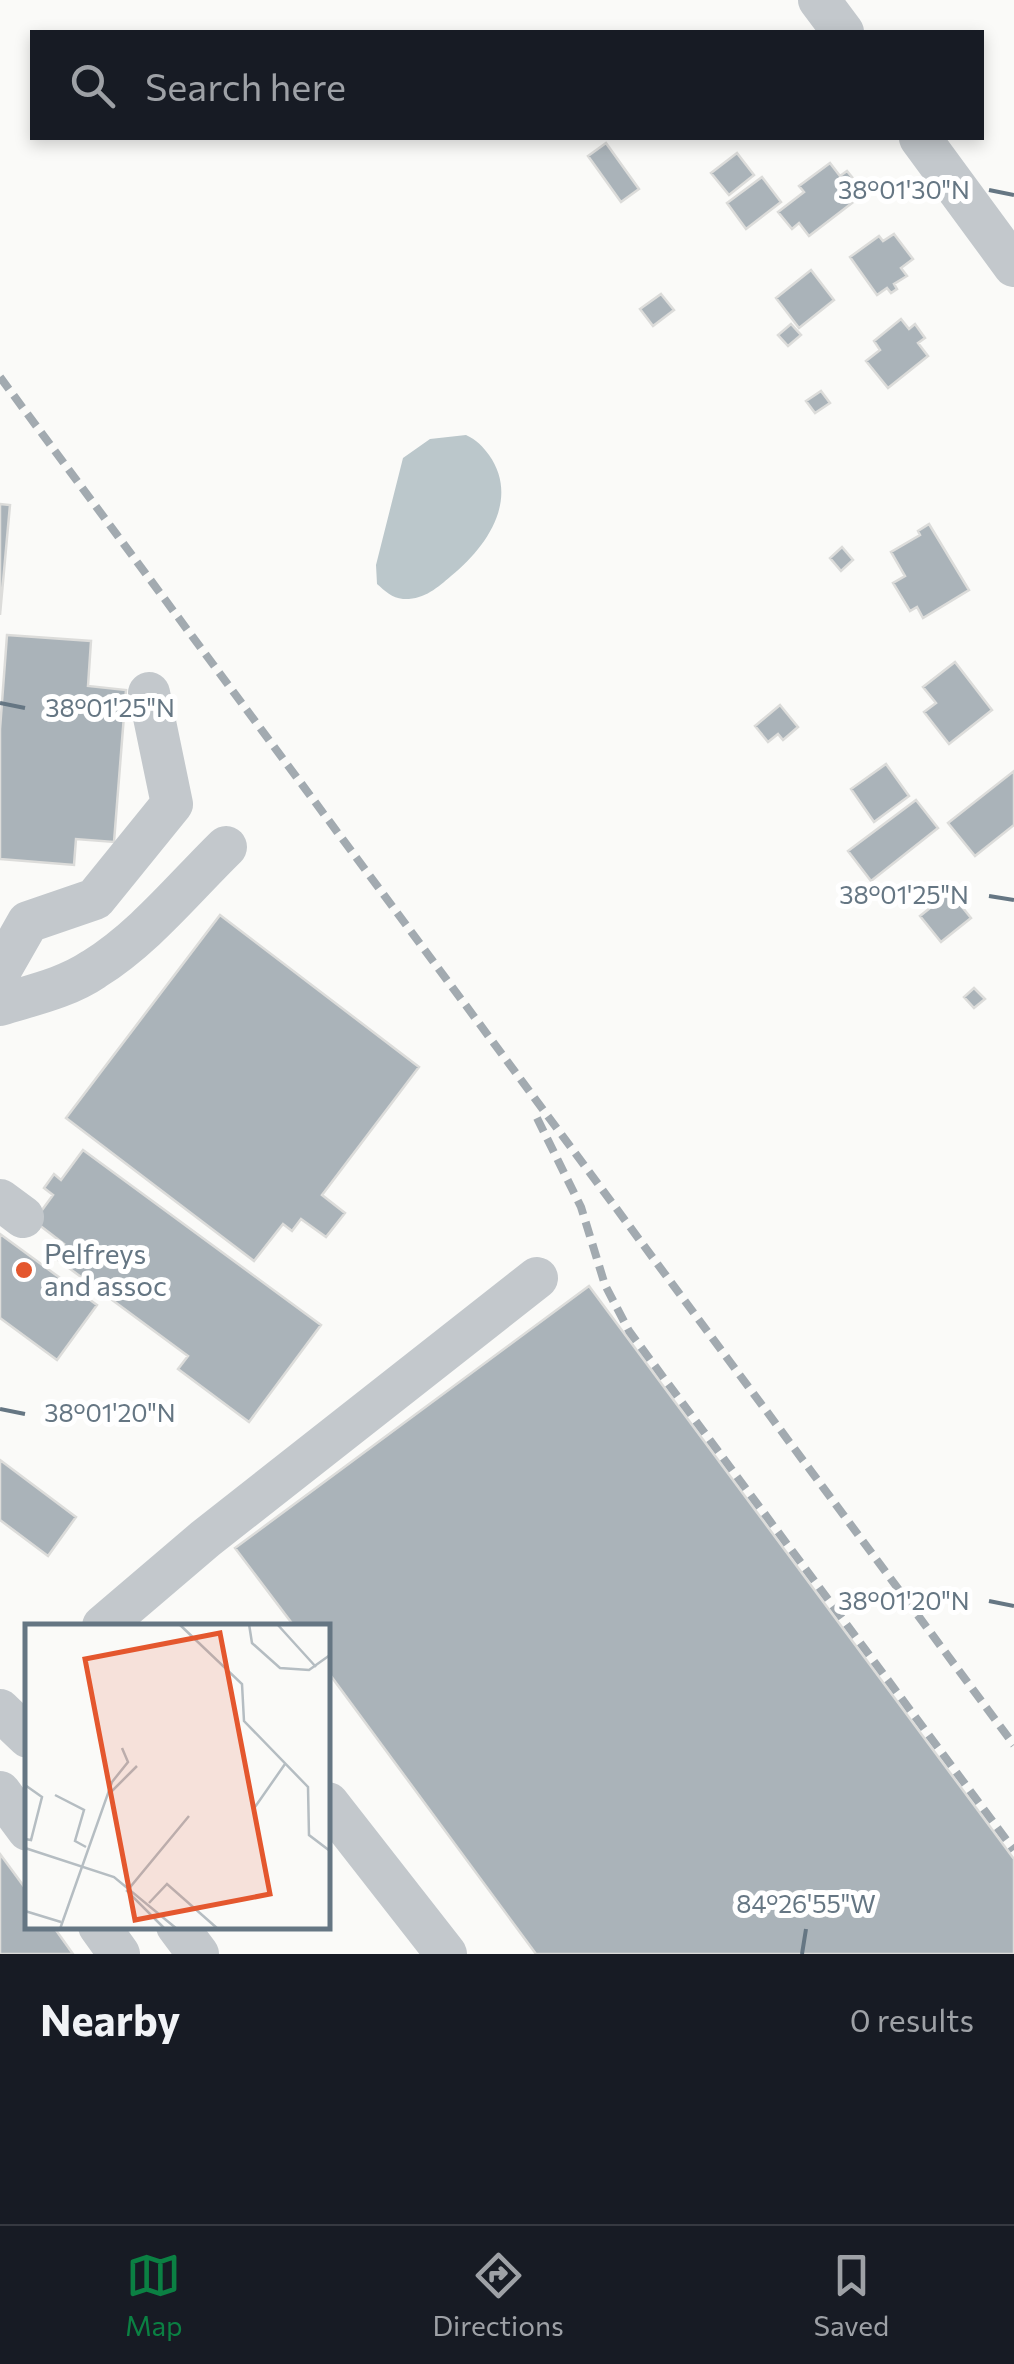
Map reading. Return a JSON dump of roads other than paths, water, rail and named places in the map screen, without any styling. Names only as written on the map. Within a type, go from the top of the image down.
[{"type":"street","points":[[819,0],[842,30]]},
{"type":"street","points":[[921,140],[1014,266]]},
{"type":"street","points":[[0,970],[28,922],[95,899],[172,804],[149,693]]},
{"type":"street","points":[[0,1005],[61,986],[94,969],[137,935],[226,847]]},
{"type":"street","points":[[105,1624],[205,1539],[536,1278]]},
{"type":"street","points":[[0,1792],[25,1826]]},
{"type":"street","points":[[330,1806],[432,1949]]},
{"type":"street","points":[[101,1929],[119,1954]]},
{"type":"street","points":[[179,1929],[198,1954]]},
{"type":"railway","points":[[0,377],[1014,1745]]},
{"type":"railway","points":[[537,1118],[581,1207],[605,1285],[629,1331],[1014,1850]]},
{"type":"place","name":"Pelfreys and assoc","points":[[24,1270]]}]
